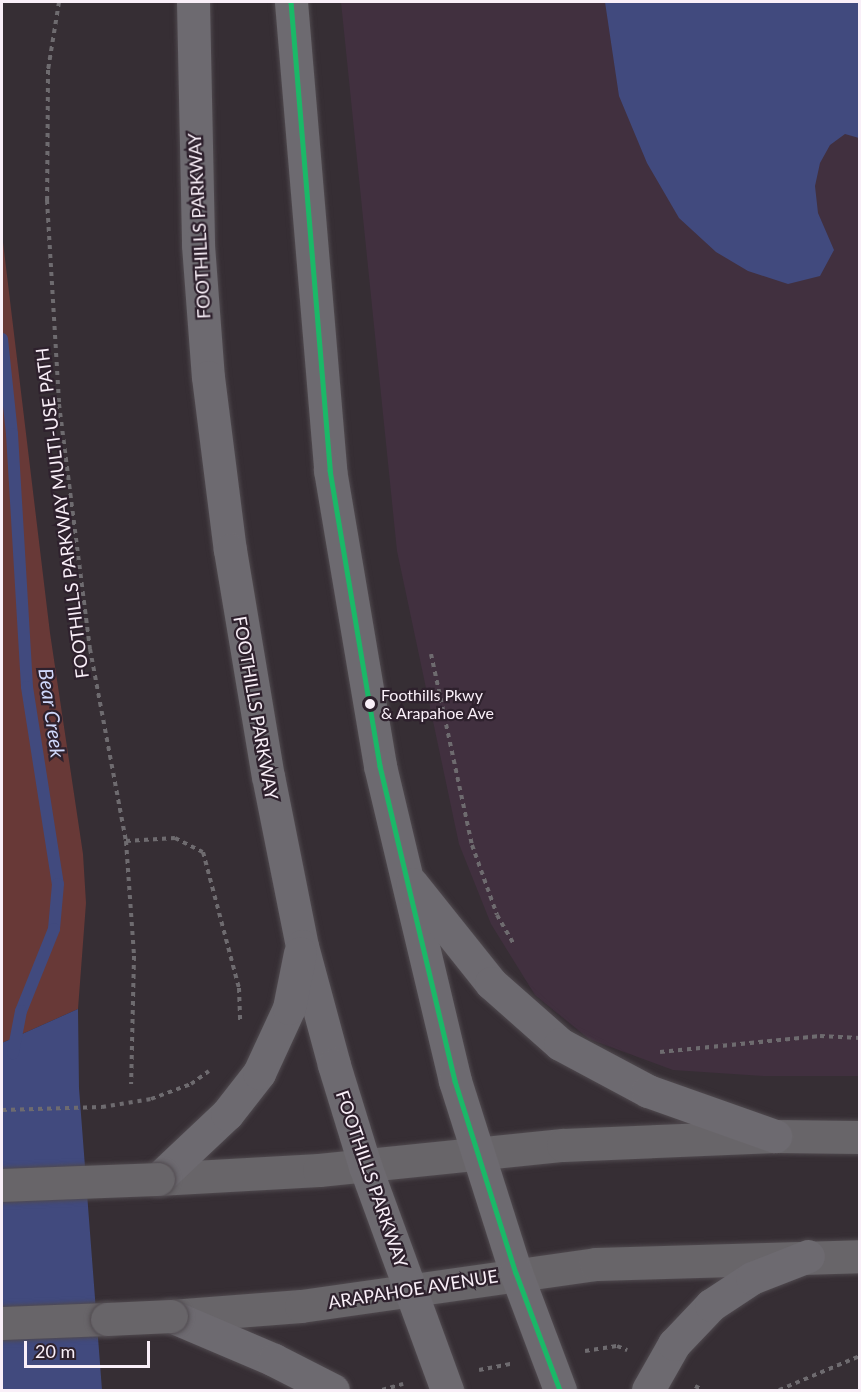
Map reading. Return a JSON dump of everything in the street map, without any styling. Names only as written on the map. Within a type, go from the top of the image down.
[{"type":"highway","name":"FOOTHILLS PARKWAY","points":[[193,2],[198,245],[208,377],[244,641],[302,946],[365,1166],[447,1390]]},
{"type":"highway","points":[[291,2],[330,470],[355,632],[403,873],[455,1081],[516,1273],[560,1390]]},
{"type":"highway","points":[[403,873],[491,983],[560,1044],[648,1091],[775,1136]]},
{"type":"highway","points":[[158,1179],[227,1114],[259,1073],[289,1008],[302,946]]},
{"type":"highway","points":[[648,1390],[674,1344],[711,1305],[752,1278],[808,1256]]},
{"type":"highway","points":[[171,1316],[274,1360],[333,1390]]},
{"type":"main road","points":[[2,1185],[158,1179],[365,1166],[572,1144],[775,1136],[860,1137]]},
{"type":"main road","name":"ARAPAHOE AVENUE","points":[[2,1323],[171,1316],[301,1306],[516,1273],[666,1259],[860,1256]]},
{"type":"path","name":"FOOTHILLS PARKWAY MULTI-USE PATH","points":[[59,2],[48,70],[47,200],[59,404],[90,649],[126,841],[134,956],[131,1084]]},
{"type":"path","points":[[431,654],[472,845],[497,915],[519,952]]},
{"type":"path","points":[[126,841],[175,838],[203,852],[239,988],[238,1029]]},
{"type":"path","points":[[649,1050],[679,1053],[799,1038],[860,1038]]},
{"type":"path","points":[[2,1110],[102,1107],[151,1099],[191,1084],[214,1066]]},
{"type":"path","points":[[779,1390],[860,1356]]},
{"type":"shaded area","points":[[341,2],[859,2],[859,1076],[763,1076],[673,1070],[589,1039],[535,995],[491,924],[459,844],[397,551]]},
{"type":"shaded area","points":[[2,234],[50,633],[83,854],[86,903],[78,1009],[2,1043]]},
{"type":"water","points":[[605,2],[859,2],[859,138],[845,134],[830,145],[820,163],[815,186],[818,213],[834,250],[820,276],[788,284],[748,271],[716,252],[679,218],[647,163],[619,96]]},
{"type":"water","points":[[78,1009],[79,1088],[102,1390],[2,1390],[2,1043]]},
{"type":"waterway","name":"Bear Creek","points":[[2,339],[12,434],[27,687],[58,884],[54,929],[21,1011],[13,1053]]},
{"type":"transit line","points":[[291,2],[330,470],[380,766],[455,1081],[516,1273],[560,1390]]},
{"type":"place","name":"Foothills Pkwy & Arapahoe Ave","points":[[370,704]]}]
